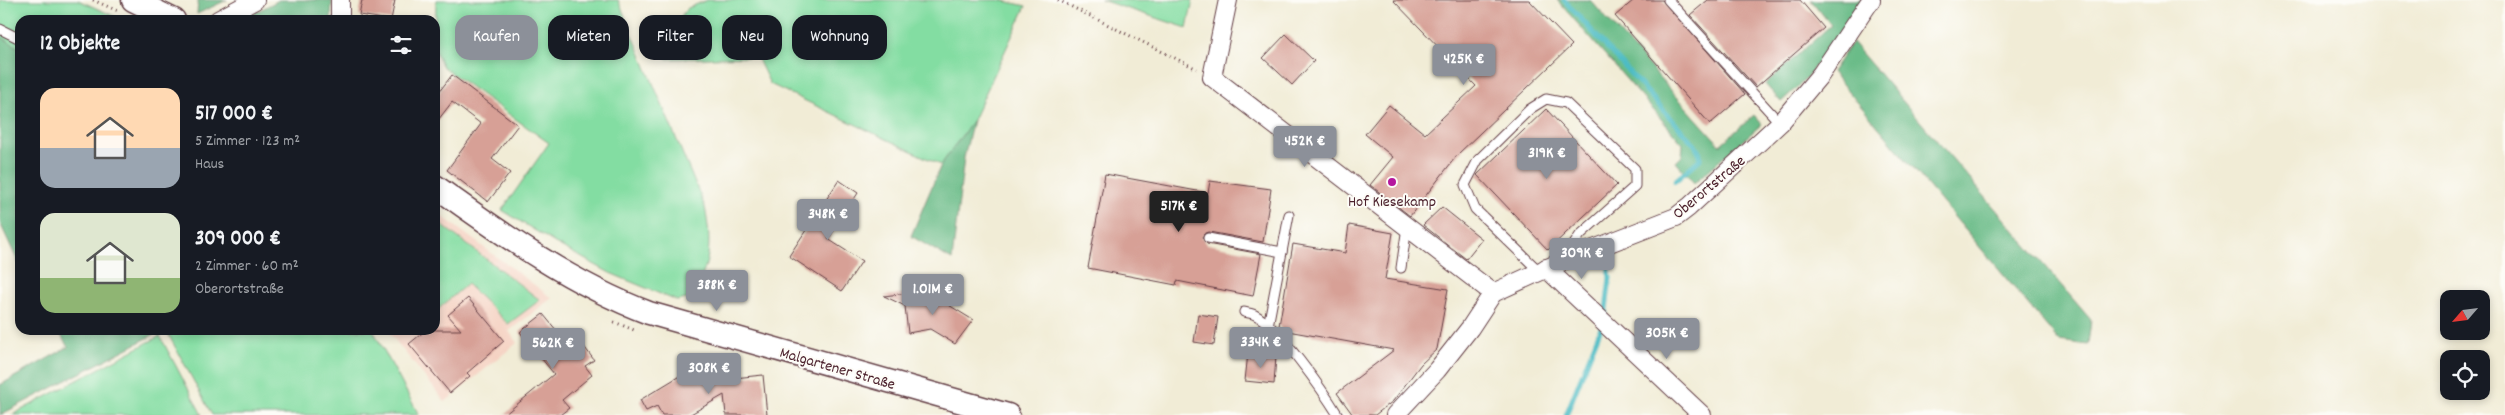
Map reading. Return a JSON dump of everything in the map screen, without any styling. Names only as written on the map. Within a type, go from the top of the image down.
[{"type":"street","points":[[133,0],[164,15]]},
{"type":"street","points":[[227,15],[255,0]]},
{"type":"street","points":[[340,0],[340,15]]},
{"type":"street","points":[[1228,0],[1212,76],[1494,293]]},
{"type":"street","name":"Oberortstraße","points":[[1395,415],[1437,370],[1470,328],[1494,293],[1563,261],[1676,217],[1780,123],[1821,74],[1871,0]]},
{"type":"street","name":"Malgartener Straße","points":[[440,190],[489,224],[578,281],[617,301],[649,313],[1008,415]]},
{"type":"street","points":[[1542,270],[1603,322],[1702,415]]},
{"type":"lane","points":[[1668,0],[1780,123]]},
{"type":"lane","points":[[0,29],[15,36]]},
{"type":"lane","points":[[1542,270],[1475,209],[1465,185],[1478,160],[1530,108],[1546,99],[1566,103],[1635,169],[1635,186],[1580,235],[1563,261]]},
{"type":"lane","points":[[1268,326],[1289,215]]},
{"type":"lane","points":[[1401,268],[1407,226]]},
{"type":"lane","points":[[1208,238],[1282,252]]},
{"type":"lane","points":[[1244,312],[1255,314],[1268,326],[1303,366],[1338,415]]},
{"type":"path","points":[[1058,0],[1212,76]]},
{"type":"shaded area","points":[[440,215],[552,298],[509,331],[517,343],[445,402],[391,335],[440,335]]},
{"type":"green space","points":[[0,0],[78,0],[112,15],[15,15],[15,46],[0,36]]},
{"type":"green space","points":[[198,0],[227,0],[197,14]]},
{"type":"green space","points":[[279,0],[332,0],[331,15],[250,15]]},
{"type":"green space","points":[[436,0],[618,0],[624,15],[548,15],[548,60],[629,60],[629,26],[639,50],[639,60],[643,60],[705,207],[709,233],[708,254],[703,274],[691,298],[677,301],[610,273],[555,243],[502,210],[549,143],[443,67],[440,61],[440,15],[436,15]]},
{"type":"green space","points":[[707,0],[1000,0],[1026,6],[973,120],[941,165],[770,84],[758,60],[782,60],[782,15],[722,15],[722,58],[712,58],[712,15],[682,15],[688,8]]},
{"type":"green space","points":[[1101,0],[1193,0],[1187,28]]},
{"type":"green space","points":[[1557,0],[1590,0],[1720,145],[1754,115],[1762,124],[1694,183],[1676,162],[1682,156],[1683,144]]},
{"type":"green space","points":[[1811,0],[1864,0],[1805,80],[1781,102],[1765,84],[1831,25]]},
{"type":"green space","points":[[0,36],[15,46],[15,255],[0,223]]},
{"type":"green space","points":[[1852,42],[2091,320],[2088,345],[2059,341],[1832,72]]},
{"type":"green space","points":[[973,120],[964,158],[952,260],[911,236],[941,165]]},
{"type":"green space","points":[[440,224],[540,300],[508,324],[467,284],[440,308]]},
{"type":"green space","points":[[61,335],[153,335],[0,415],[0,385],[68,347]]},
{"type":"green space","points":[[169,335],[376,335],[419,415],[212,415]]},
{"type":"green space","points":[[160,336],[202,415],[12,415]]},
{"type":"building","points":[[362,0],[395,0],[392,15],[359,15]]},
{"type":"building","points":[[1393,0],[1529,0],[1572,45],[1458,154],[1410,216],[1370,185],[1393,157],[1365,134],[1389,105],[1425,134],[1476,86]]},
{"type":"building","points":[[1634,0],[1662,0],[1745,94],[1710,124],[1615,16]]},
{"type":"building","points":[[1708,0],[1800,0],[1824,28],[1756,87],[1690,15]]},
{"type":"building","points":[[1286,34],[1314,61],[1292,85],[1263,58]]},
{"type":"building","points":[[452,75],[518,125],[492,159],[510,173],[488,202],[447,170],[481,124],[452,102],[440,118],[440,91]]},
{"type":"building","points":[[1546,109],[1617,185],[1548,250],[1477,175]]},
{"type":"building","points":[[1105,174],[1208,193],[1210,181],[1271,189],[1263,242],[1209,232],[1202,237],[1207,244],[1261,254],[1253,296],[1177,281],[1176,285],[1088,268]]},
{"type":"building","points":[[839,180],[858,193],[828,239],[862,261],[842,291],[789,256]]},
{"type":"building","points":[[1442,207],[1482,239],[1466,259],[1423,225]]},
{"type":"building","points":[[1349,225],[1393,233],[1385,279],[1448,289],[1437,349],[1421,364],[1393,401],[1375,415],[1353,415],[1337,393],[1394,350],[1282,330],[1279,326],[1293,244],[1345,253]]},
{"type":"building","points":[[915,292],[916,299],[939,299],[973,320],[955,344],[930,329],[908,333],[905,306],[884,296]]},
{"type":"building","points":[[468,298],[504,341],[467,373],[470,376],[450,393],[409,344],[420,335],[440,335],[440,330],[461,330],[448,315]]},
{"type":"building","points":[[543,314],[571,348],[580,341],[594,360],[585,366],[592,375],[562,400],[569,408],[560,415],[504,415],[554,374],[520,332]]},
{"type":"building","points":[[1198,314],[1218,317],[1214,345],[1194,342]]},
{"type":"building","points":[[1248,353],[1276,356],[1274,384],[1245,381]]},
{"type":"building","points":[[696,366],[705,381],[763,375],[767,415],[726,415],[724,395],[689,415],[662,415],[657,406],[646,411],[640,400]]},
{"type":"waterway","points":[[1564,0],[1695,145],[1700,154],[1700,159],[1675,181]]},
{"type":"waterway","points":[[1605,317],[1610,278],[1607,256]]},
{"type":"waterway","points":[[1566,415],[1602,325]]},
{"type":"place","name":"Hof Kiesekamp","points":[[1392,182]]}]
